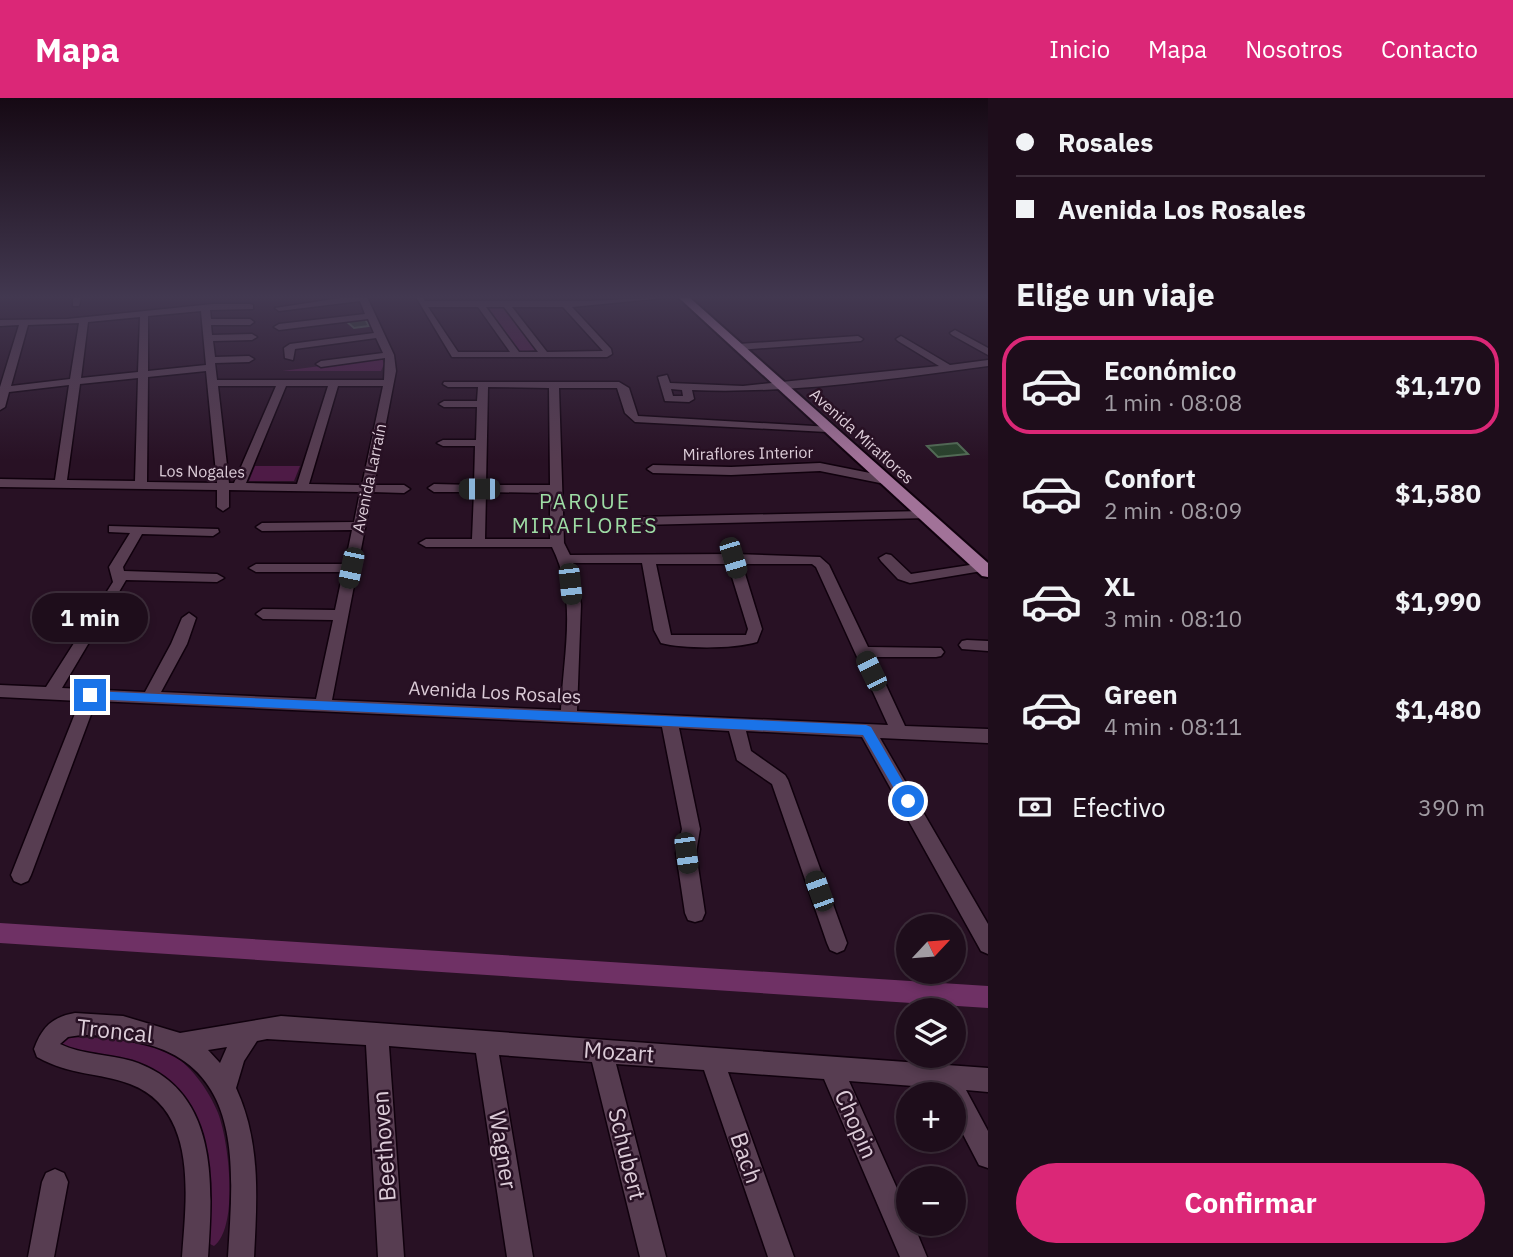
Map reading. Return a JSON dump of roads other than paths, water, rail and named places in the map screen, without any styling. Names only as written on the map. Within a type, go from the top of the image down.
[{"type":"main road","name":"Avenida Miraflores","points":[[742,351],[986,569]]},
{"type":"street","points":[[0,407],[2,390],[15,351]]},
{"type":"street","points":[[60,484],[80,351]]},
{"type":"street","points":[[141,486],[145,351]]},
{"type":"street","points":[[210,351],[223,507]]},
{"type":"street","points":[[289,351],[290,358]]},
{"type":"street","name":"Avenida Larraín","points":[[323,705],[392,367],[387,351]]},
{"type":"street","points":[[453,351],[455,355],[545,355],[607,354],[608,351]]},
{"type":"street","points":[[514,351],[517,355]]},
{"type":"street","points":[[542,351],[545,355]]},
{"type":"street","points":[[921,351],[950,369]]},
{"type":"street","points":[[321,364],[335,362],[338,366],[363,365],[372,363],[376,357],[389,355]]},
{"type":"street","points":[[2,390],[249,359]]},
{"type":"street","points":[[664,382],[668,399],[689,399],[686,387],[743,389],[988,363]]},
{"type":"street","points":[[213,383],[389,383]]},
{"type":"street","points":[[238,488],[282,383]]},
{"type":"street","points":[[301,489],[334,383]]},
{"type":"street","points":[[448,384],[614,385],[624,388],[629,413],[640,420],[827,429]]},
{"type":"street","points":[[478,543],[483,385]]},
{"type":"street","points":[[554,385],[557,543],[568,559],[575,634],[569,682],[569,716]]},
{"type":"street","points":[[444,404],[482,404]]},
{"type":"street","points":[[443,443],[482,443]]},
{"type":"street","name":"Miraflores Interior","points":[[653,469],[731,471],[820,467],[886,480]]},
{"type":"street","name":"Los Nogales","points":[[0,483],[404,489]]},
{"type":"street","points":[[434,488],[556,489]]},
{"type":"street","points":[[639,521],[924,515]]},
{"type":"street","points":[[262,527],[359,526]]},
{"type":"street","points":[[114,529],[213,532]]},
{"type":"street","points":[[51,693],[120,582],[116,567],[138,530]]},
{"type":"street","points":[[426,543],[557,543]]},
{"type":"street","points":[[648,558],[661,630],[666,639],[746,640],[752,638],[755,629],[733,558]]},
{"type":"street","points":[[886,558],[907,579],[986,569]]},
{"type":"street","points":[[568,559],[816,560],[822,565],[900,732]]},
{"type":"street","points":[[256,568],[351,568]]},
{"type":"street","points":[[120,575],[218,578]]},
{"type":"street","points":[[263,614],[341,615]]},
{"type":"street","points":[[150,698],[179,644],[189,618]]},
{"type":"street","points":[[967,645],[988,646]]},
{"type":"street","points":[[862,652],[936,652]]},
{"type":"street","name":"Avenida Los Rosales","points":[[0,691],[988,736]]},
{"type":"street","points":[[21,876],[90,695]]},
{"type":"street","points":[[669,721],[691,829],[686,853],[695,913]]},
{"type":"street","points":[[736,724],[743,755],[779,780],[838,943]]},
{"type":"street","points":[[866,730],[988,944]]},
{"type":"street","name":"Troncal","points":[[195,1257],[199,1184],[188,1124],[164,1090],[136,1074],[106,1066],[61,1060],[45,1049],[56,1032],[74,1024],[156,1034],[180,1044],[208,1067],[224,1088],[233,1111],[242,1156],[241,1257]]},
{"type":"street","name":"Mozart","points":[[180,1044],[281,1027],[988,1080]]},
{"type":"street","points":[[224,1088],[234,1056],[250,1031]]},
{"type":"street","name":"Beethoven","points":[[377,1034],[391,1257]]},
{"type":"street","name":"Wagner","points":[[486,1043],[520,1257]]},
{"type":"street","name":"Schubert","points":[[601,1051],[653,1257]]},
{"type":"street","name":"Bach","points":[[712,1059],[781,1257]]},
{"type":"street","name":"Chopin","points":[[831,1068],[914,1257]]},
{"type":"street","points":[[945,1076],[988,1156]]},
{"type":"street","points":[[41,1257],[55,1182]]},
{"type":"waterway","points":[[0,933],[988,997]]},
{"type":"district","name":"PARQUE MIRAFLORES","points":[[585,514]]}]
